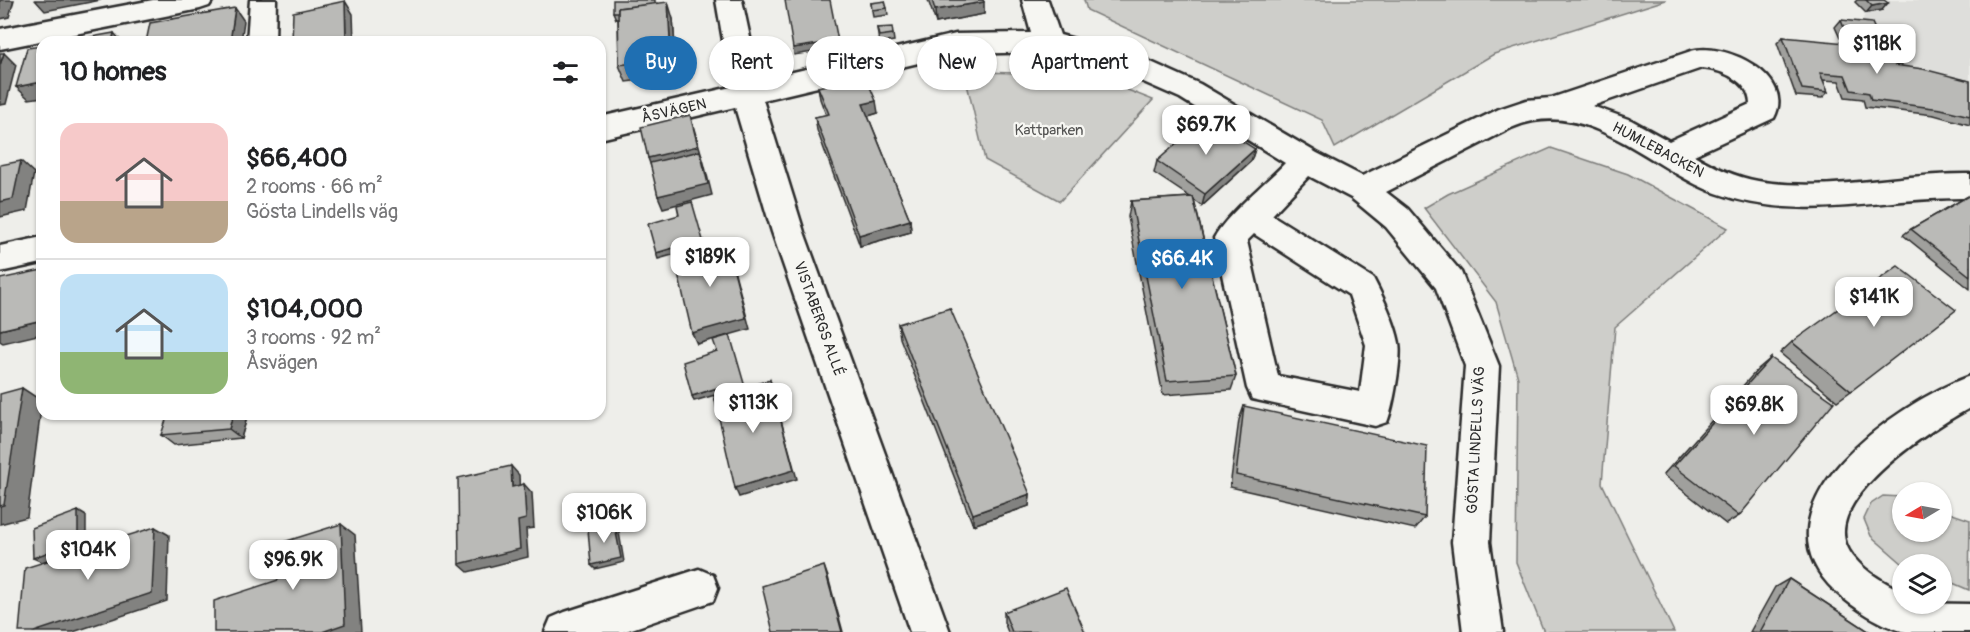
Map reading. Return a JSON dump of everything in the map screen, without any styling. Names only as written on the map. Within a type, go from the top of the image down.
[{"type":"street","points":[[0,39],[200,0]]},
{"type":"street","points":[[261,36],[263,0]]},
{"type":"street","name":"VISTABERGS ALLÉ","points":[[729,0],[747,92],[788,232],[930,632]]},
{"type":"street","points":[[1035,0],[1046,36]]},
{"type":"street","name":"GÖSTA LINDELLS VÄG","points":[[747,92],[956,44],[1009,43]]},
{"type":"street","points":[[1551,108],[1701,58],[1714,58],[1731,63],[1747,74],[1760,88],[1766,100],[1764,110],[1667,155]]},
{"type":"street","name":"GÖSTA LINDELLS VÄG","points":[[1149,73],[1190,91],[1306,161],[1362,190],[1397,218],[1450,281],[1482,366],[1472,542],[1483,632]]},
{"type":"street","name":"ÅSVÄGEN","points":[[606,127],[747,92]]},
{"type":"street","name":"HUMLEBACKEN","points":[[1362,190],[1516,114],[1551,108],[1600,120],[1629,132],[1667,155],[1730,186],[1779,196],[1809,196],[1926,186],[1970,186]]},
{"type":"street","points":[[1250,216],[1362,287],[1383,345],[1375,411],[1264,388],[1230,238],[1250,216],[1306,161]]},
{"type":"street","points":[[0,259],[36,251]]},
{"type":"street","points":[[1970,391],[1925,414],[1880,446],[1832,504],[1825,533],[1827,549],[1834,567],[1849,584],[1879,608],[1921,626],[1941,630],[1964,627],[1970,623]]},
{"type":"street","points":[[565,632],[699,588]]},
{"type":"shaded area","points":[[1872,0],[1970,0],[1970,89],[1896,72],[1877,53],[1862,20],[1866,13],[1881,10]]},
{"type":"green space","points":[[1084,0],[1666,0],[1494,54],[1335,148],[1322,120],[1149,39],[1149,36],[1143,36],[1087,10]]},
{"type":"green space","name":"Kattparken","points":[[997,73],[1009,73],[1009,90],[1128,90],[1153,100],[1060,201],[985,160],[968,90],[997,90]]},
{"type":"green space","points":[[1551,148],[1628,174],[1728,228],[1615,327],[1602,483],[1674,632],[1544,632],[1516,562],[1518,378],[1496,302],[1424,208],[1448,194]]},
{"type":"green space","points":[[1883,496],[1892,496],[1892,542],[1952,542],[1952,514],[1970,520],[1969,590],[1952,583],[1952,554],[1892,554],[1871,536],[1864,519],[1871,504]]},
{"type":"building","points":[[613,0],[655,0],[655,4],[618,8],[618,12],[613,12]]},
{"type":"building","points":[[785,0],[830,0],[837,36],[806,36],[806,46],[794,48],[794,36],[791,36]]},
{"type":"building","points":[[932,0],[983,0],[984,2],[935,10]]},
{"type":"building","points":[[1866,0],[1884,0],[1888,3],[1872,6]]},
{"type":"building","points":[[345,1],[346,36],[292,36],[293,12]]},
{"type":"building","points":[[885,1],[887,8],[872,10],[871,3]]},
{"type":"building","points":[[668,2],[670,36],[624,36],[624,64],[619,65],[618,8]]},
{"type":"building","points":[[235,8],[231,36],[147,36],[150,23]]},
{"type":"building","points":[[1841,20],[1872,23],[1877,34],[1845,31]]},
{"type":"building","points":[[892,27],[893,34],[879,36],[877,28]]},
{"type":"building","points":[[114,33],[113,36],[97,36]]},
{"type":"building","points":[[1783,37],[1888,47],[1895,65],[1923,69],[1970,81],[1970,116],[1941,109],[1871,100],[1869,93],[1851,90],[1845,75],[1820,73],[1828,92],[1802,89]]},
{"type":"building","points":[[36,47],[36,83],[16,87],[27,48]]},
{"type":"building","points":[[0,53],[4,53],[0,65]]},
{"type":"building","points":[[819,90],[871,90],[876,101],[863,104],[910,220],[859,235],[815,117],[829,114]]},
{"type":"building","points":[[690,115],[698,146],[648,158],[641,127]]},
{"type":"building","points":[[1206,118],[1255,149],[1205,194],[1157,161]]},
{"type":"building","points":[[700,151],[708,184],[658,196],[650,163]]},
{"type":"building","points":[[21,161],[13,199],[0,202],[0,165]]},
{"type":"building","points":[[1970,195],[1970,276],[1911,229]]},
{"type":"building","points":[[1193,197],[1236,376],[1167,381],[1131,201]]},
{"type":"building","points":[[692,202],[705,247],[690,252],[687,244],[656,253],[648,224],[679,215],[677,206]]},
{"type":"building","points":[[727,243],[746,318],[692,333],[674,256]]},
{"type":"building","points":[[1898,266],[1956,310],[1851,391],[1792,342]]},
{"type":"building","points":[[36,271],[36,321],[0,330],[0,279]]},
{"type":"building","points":[[950,308],[1030,494],[973,514],[898,324]]},
{"type":"building","points":[[730,335],[745,387],[728,392],[726,385],[692,396],[683,362],[717,351],[713,340]]},
{"type":"building","points":[[1771,358],[1834,402],[1739,516],[1674,466]]},
{"type":"building","points":[[770,380],[794,470],[735,488],[714,396]]},
{"type":"building","points":[[22,388],[4,505],[0,506],[0,394]]},
{"type":"building","points":[[1244,406],[1427,446],[1425,517],[1236,475]]},
{"type":"building","points":[[166,420],[231,420],[229,429],[161,435]]},
{"type":"building","points":[[511,466],[512,487],[524,484],[526,519],[518,521],[520,549],[459,564],[458,478]]},
{"type":"building","points":[[78,511],[78,541],[33,558],[32,528]]},
{"type":"building","points":[[614,522],[621,558],[591,565],[588,529]]},
{"type":"building","points":[[341,524],[345,624],[322,632],[214,632],[214,601],[278,580],[277,544]]},
{"type":"building","points":[[155,527],[152,593],[34,632],[19,632],[25,568]]},
{"type":"building","points":[[824,566],[842,632],[773,632],[762,586]]},
{"type":"building","points":[[1789,579],[1870,632],[1760,632]]},
{"type":"building","points":[[1066,588],[1085,632],[1012,632],[1004,612]]}]
